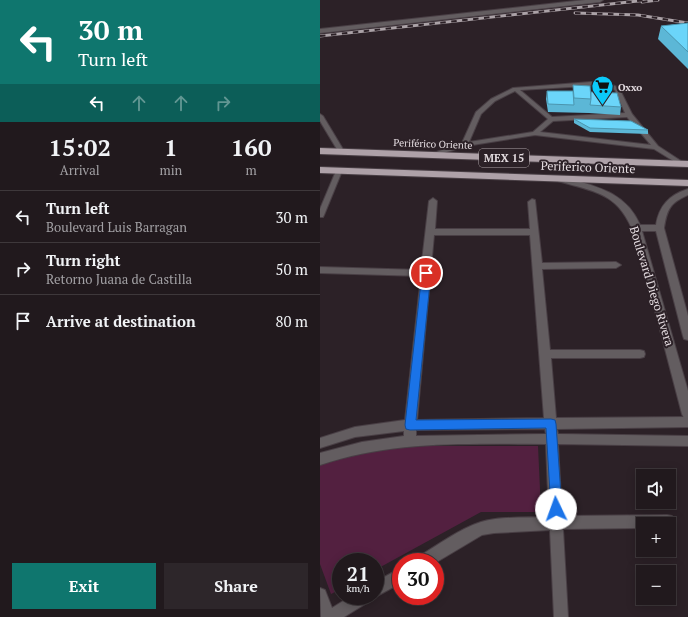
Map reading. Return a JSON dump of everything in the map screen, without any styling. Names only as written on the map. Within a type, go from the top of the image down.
[{"type":"highway","name":"Periférico Oriente","points":[[320,151],[432,154],[567,161],[685,164]]},
{"type":"highway","name":"Periferico Oriente","points":[[320,170],[688,183]]},
{"type":"street","points":[[320,31],[600,0]]},
{"type":"street","name":"Boulevard Diego Rivera","points":[[558,178],[610,196],[622,204],[636,228],[688,414]]},
{"type":"street","name":"Boulevard Diego Rivera","points":[[688,192],[667,203],[662,212],[660,228],[688,336]]},
{"type":"street","points":[[409,442],[433,201]]},
{"type":"street","points":[[532,202],[551,424],[561,617]]},
{"type":"street","points":[[636,228],[660,228]]},
{"type":"street","points":[[430,232],[535,232]]},
{"type":"street","points":[[538,266],[616,265]]},
{"type":"street","points":[[320,270],[426,273]]},
{"type":"street","points":[[546,354],[640,354]]},
{"type":"street","points":[[320,444],[355,432],[410,425],[688,422]]},
{"type":"street","points":[[592,423],[594,439]]},
{"type":"street","points":[[640,423],[643,440]]},
{"type":"street","points":[[320,459],[360,448],[409,442],[552,439],[688,441]]},
{"type":"street","points":[[439,553],[482,529],[494,526],[636,522]]},
{"type":"street","points":[[320,595],[329,617],[350,605]]},
{"type":"lane","points":[[465,144],[478,113],[493,100],[514,89],[604,83],[617,89],[628,115],[656,147],[685,164]]},
{"type":"lane","points":[[514,89],[551,119]]},
{"type":"lane","points":[[535,133],[551,119],[628,115]]},
{"type":"lane","points":[[320,116],[341,151]]},
{"type":"lane","points":[[432,154],[465,144],[535,133],[656,147]]},
{"type":"lane","points":[[321,215],[339,171]]},
{"type":"shaded area","points":[[426,446],[538,446],[541,512],[481,512],[406,553],[392,553],[392,561],[384,565],[384,553],[332,553],[331,594],[320,564],[320,461],[357,451]]},
{"type":"building","points":[[688,23],[688,52],[661,26]]},
{"type":"building","points":[[573,85],[590,86],[591,99],[574,98]]},
{"type":"building","points":[[547,91],[573,91],[574,105],[548,104]]},
{"type":"building","points":[[591,92],[617,93],[621,107],[590,105]]},
{"type":"building","points":[[574,119],[631,121],[648,130],[590,128]]},
{"type":"railway","points":[[320,36],[647,0]]},
{"type":"railway","points":[[642,2],[658,0]]},
{"type":"railway","points":[[575,13],[638,15],[688,23]]},
{"type":"place","name":"Oxxo","points":[[603,106]]},
{"type":"route","points":[[426,273],[416,380],[410,425],[551,424],[556,509]]}]
